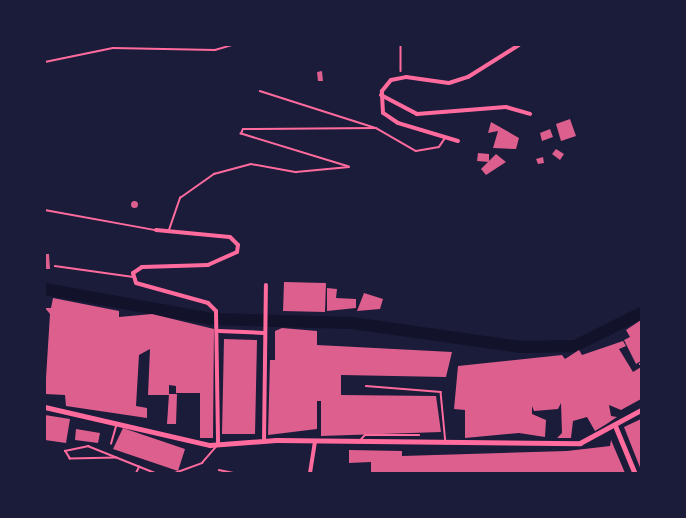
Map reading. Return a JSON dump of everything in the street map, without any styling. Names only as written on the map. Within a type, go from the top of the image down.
[{"type":"main road","points":[[45,407],[118,420],[218,445],[315,441],[446,444],[580,443],[616,427],[641,410]]},
{"type":"main road","points":[[616,427],[635,473]]},
{"type":"street","points":[[458,141],[383,113],[381,94],[391,80],[401,78],[449,83],[486,68],[519,45]]},
{"type":"street","points":[[381,94],[417,114],[506,107],[530,114]]},
{"type":"street","points":[[156,230],[230,237],[238,248],[208,265],[137,268],[134,278],[135,283],[208,303],[218,317],[220,329],[218,445]]},
{"type":"street","points":[[264,442],[266,285]]},
{"type":"street","points":[[220,329],[264,333]]},
{"type":"street","points":[[310,473],[315,441]]},
{"type":"lane","points":[[260,91],[376,128],[420,152],[439,147],[446,138]]},
{"type":"lane","points":[[168,231],[180,198],[214,174],[251,164],[296,172],[349,167],[241,134],[243,129],[376,128]]},
{"type":"lane","points":[[45,210],[156,230]]},
{"type":"lane","points":[[55,266],[134,278]]},
{"type":"lane","points":[[366,386],[441,392],[446,444]]},
{"type":"lane","points":[[111,444],[118,420]]},
{"type":"lane","points":[[358,443],[365,435],[419,435]]},
{"type":"lane","points":[[117,458],[70,459],[65,451],[78,444],[140,466],[171,473]]},
{"type":"lane","points":[[176,473],[202,463],[218,445]]},
{"type":"lane","points":[[136,473],[140,466]]},
{"type":"lane","points":[[219,470],[235,473]]},
{"type":"path","points":[[45,62],[113,48],[215,50],[232,45]]},
{"type":"path","points":[[401,45],[401,78]]},
{"type":"building","points":[[322,71],[323,81],[318,81],[317,72]]},
{"type":"building","points":[[570,119],[576,136],[561,141],[556,124]]},
{"type":"building","points":[[491,122],[519,138],[516,149],[493,148],[498,131],[488,133]]},
{"type":"building","points":[[550,129],[553,137],[542,141],[540,133]]},
{"type":"building","points":[[556,149],[564,154],[560,160],[552,154]]},
{"type":"building","points":[[478,153],[489,154],[489,162],[477,161]]},
{"type":"building","points":[[496,154],[506,162],[486,175],[481,169]]},
{"type":"building","points":[[543,157],[544,163],[538,164],[536,159]]},
{"type":"building","points":[[134,200],[138,204],[134,208],[130,204]]},
{"type":"building","points":[[45,254],[49,254],[50,269],[45,269]]},
{"type":"building","points":[[284,282],[326,283],[325,312],[283,311]]},
{"type":"building","points":[[327,288],[337,289],[336,298],[356,299],[356,308],[327,311]]},
{"type":"building","points":[[364,293],[383,299],[380,309],[357,311]]},
{"type":"building","points":[[53,298],[119,311],[119,317],[152,314],[214,329],[213,438],[200,438],[200,393],[176,393],[176,386],[169,385],[169,395],[148,395],[150,349],[139,355],[136,406],[147,408],[147,418],[66,406],[65,395],[45,394],[50,314],[45,308],[51,308]]},
{"type":"building","points":[[641,320],[641,361],[636,364],[624,340],[630,337],[626,330]]},
{"type":"building","points":[[282,328],[317,331],[317,345],[452,352],[446,377],[341,375],[341,395],[436,396],[441,432],[321,436],[321,401],[317,401],[317,429],[268,435],[270,360],[275,360],[275,331]]},
{"type":"building","points":[[224,339],[257,340],[255,434],[222,434]]},
{"type":"building","points":[[623,341],[626,346],[619,349],[633,372],[641,367],[641,399],[621,410],[609,405],[611,416],[617,417],[605,425],[595,431],[587,417],[573,421],[571,438],[557,438],[562,433],[561,403],[558,409],[534,411],[532,406],[532,414],[546,420],[545,437],[519,433],[465,438],[465,410],[454,409],[458,366],[562,355],[565,359],[579,350],[582,355]]},
{"type":"building","points":[[169,394],[177,394],[176,424],[167,424]]},
{"type":"building","points":[[45,415],[70,419],[66,443],[45,440]]},
{"type":"building","points":[[641,419],[641,470],[624,427]]},
{"type":"building","points":[[123,428],[185,449],[178,471],[113,449]]},
{"type":"building","points":[[76,429],[100,433],[98,443],[75,440]]},
{"type":"building","points":[[611,440],[625,473],[371,473],[371,462],[349,463],[349,450],[402,451],[402,456],[567,451],[610,446]]},
{"type":"waterway","points":[[45,289],[211,319],[352,323],[520,347],[575,346],[641,313]]}]
